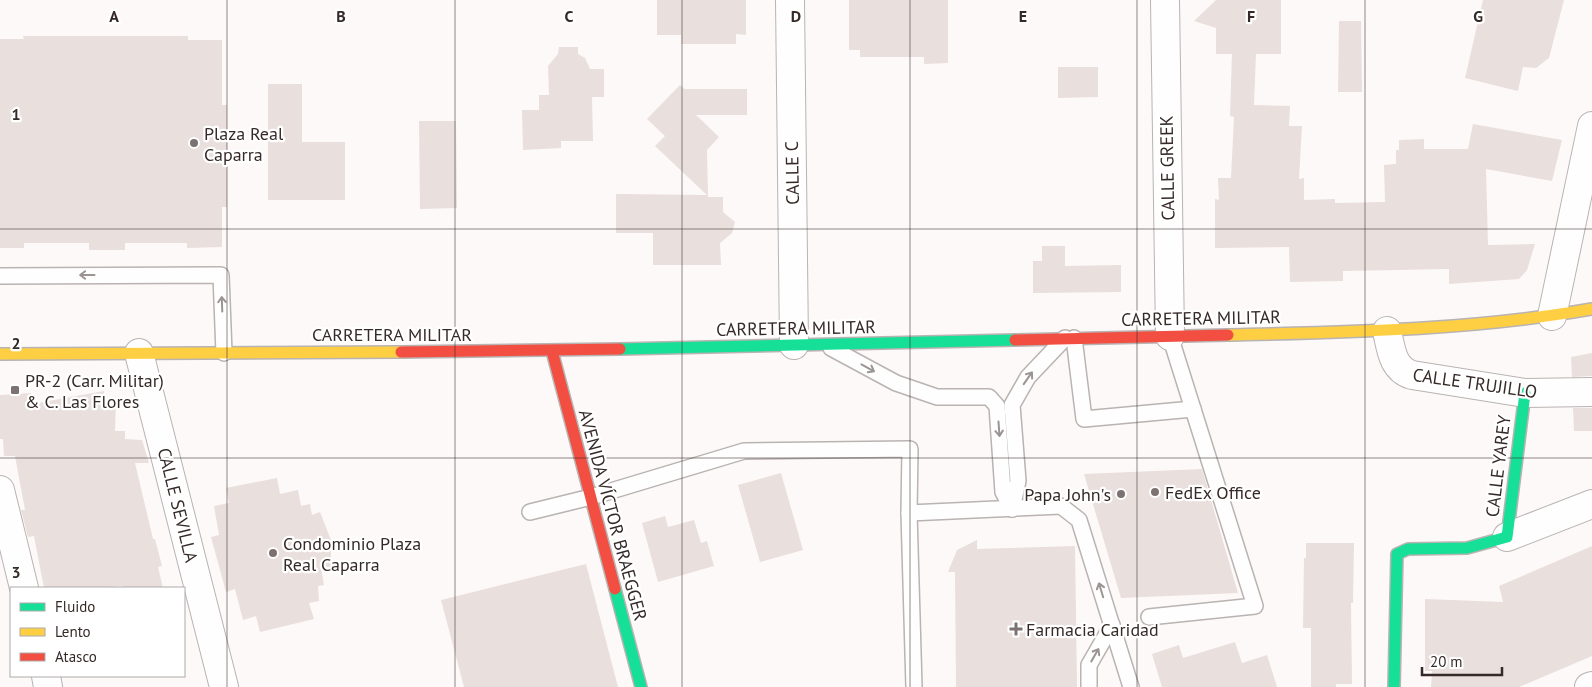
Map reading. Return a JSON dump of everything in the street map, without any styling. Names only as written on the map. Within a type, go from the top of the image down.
[{"type":"main road","name":"CARRETERA MILITAR","points":[[0,354],[552,351],[1386,331],[1552,316],[1592,309]]},
{"type":"main road","name":"AVENIDA VÍCTOR BRAEGGER","points":[[552,351],[641,687]]},
{"type":"main road","name":"CALLE YAREY","points":[[1394,687],[1397,554],[1408,549],[1467,548],[1507,537],[1525,393]]},
{"type":"street","name":"CALLE C","points":[[790,0],[794,345]]},
{"type":"street","name":"CALLE GREEK","points":[[1165,0],[1170,336]]},
{"type":"street","points":[[1552,316],[1592,126]]},
{"type":"street","name":"CALLE TRUJILLO","points":[[1386,331],[1394,360],[1404,373],[1525,393],[1592,392]]},
{"type":"street","name":"CALLE SEVILLA","points":[[139,353],[224,687]]},
{"type":"street","points":[[0,490],[24,587]]},
{"type":"street","points":[[1507,537],[1592,504]]},
{"type":"lane","points":[[0,276],[221,275],[224,352]]},
{"type":"lane","points":[[1149,617],[1255,606],[1170,336]]},
{"type":"lane","points":[[1069,338],[1084,419],[1193,409]]},
{"type":"lane","points":[[1012,509],[1018,481],[1012,405],[1028,376],[1069,338]]},
{"type":"lane","points":[[826,344],[896,383],[937,397],[989,397],[997,406],[1004,492],[1012,509]]},
{"type":"lane","points":[[530,512],[591,497],[744,451],[910,449],[909,513],[914,687]]},
{"type":"lane","points":[[909,513],[1061,506],[1078,520],[1131,687]]},
{"type":"lane","points":[[1089,687],[1089,665],[1112,625]]},
{"type":"building","points":[[657,0],[746,0],[746,35],[736,34],[736,44],[681,44],[681,35],[657,35]]},
{"type":"building","points":[[849,0],[948,0],[948,63],[924,64],[924,57],[860,57],[860,50],[849,50]]},
{"type":"building","points":[[1216,0],[1281,0],[1281,54],[1256,54],[1254,105],[1290,106],[1289,126],[1302,126],[1299,179],[1304,178],[1304,200],[1335,199],[1335,203],[1385,202],[1384,165],[1396,164],[1396,150],[1399,150],[1399,140],[1424,139],[1424,149],[1468,149],[1473,124],[1562,140],[1552,181],[1486,169],[1488,245],[1535,244],[1527,270],[1519,279],[1449,284],[1449,269],[1343,271],[1343,281],[1290,282],[1289,247],[1215,248],[1215,199],[1219,200],[1218,178],[1231,178],[1234,117],[1230,116],[1232,54],[1216,54],[1216,28],[1194,21]]},
{"type":"building","points":[[1483,0],[1564,0],[1549,58],[1536,68],[1523,67],[1518,91],[1465,78]]},
{"type":"building","points":[[1339,21],[1361,21],[1362,92],[1338,92]]},
{"type":"building","name":"Plaza Real Caparra","points":[[23,36],[188,36],[188,40],[222,40],[222,105],[227,105],[227,207],[222,207],[222,247],[187,248],[187,243],[125,243],[125,250],[89,250],[89,243],[24,243],[24,248],[0,248],[0,39],[24,39]]},
{"type":"building","points":[[559,47],[578,47],[578,54],[585,58],[590,69],[604,69],[604,97],[592,97],[593,141],[561,141],[561,148],[523,150],[522,110],[539,110],[539,95],[549,95],[548,66],[558,54]]},
{"type":"building","points":[[1058,67],[1098,67],[1098,97],[1058,98]]},
{"type":"building","points":[[268,84],[302,84],[302,142],[345,142],[345,200],[268,200]]},
{"type":"building","points":[[680,85],[685,89],[747,89],[747,115],[696,115],[719,137],[707,150],[708,197],[723,197],[723,212],[735,222],[732,233],[720,243],[721,265],[653,265],[653,233],[616,233],[616,194],[707,195],[655,146],[665,136],[647,119]]},
{"type":"building","points":[[419,121],[456,121],[457,208],[420,209]]},
{"type":"building","points":[[1042,246],[1065,246],[1065,266],[1121,265],[1121,292],[1033,293],[1033,261],[1042,261]]},
{"type":"building","points":[[1592,353],[1592,376],[1572,377],[1571,357]]},
{"type":"building","points":[[104,391],[104,401],[116,401],[115,431],[125,431],[125,439],[142,440],[149,463],[135,463],[153,539],[155,539],[162,566],[158,567],[163,587],[44,587],[34,536],[28,537],[21,510],[25,510],[15,456],[4,456],[3,439],[0,439],[0,395],[31,393],[32,404]]},
{"type":"building","points":[[1573,408],[1592,408],[1592,431],[1574,431]]},
{"type":"building","points":[[1202,469],[1238,593],[1121,598],[1084,474]]},
{"type":"building","points":[[781,473],[803,550],[760,562],[738,485]]},
{"type":"building","name":"Condominio Plaza Real Caparra","points":[[277,478],[280,494],[298,490],[301,506],[310,504],[312,515],[320,512],[331,540],[331,567],[321,568],[324,585],[318,586],[319,601],[309,603],[314,619],[260,632],[256,616],[243,620],[235,589],[226,592],[211,537],[219,535],[214,506],[229,503],[226,488]]},
{"type":"building","points":[[665,516],[668,527],[694,520],[701,543],[707,541],[714,566],[658,582],[642,523]]},
{"type":"building","name":"Farmacia Caridad","points":[[977,540],[977,549],[1075,546],[1077,687],[956,687],[955,572],[948,572],[957,550]]},
{"type":"building","points":[[1306,543],[1354,543],[1353,603],[1351,603],[1352,684],[1336,684],[1336,687],[1311,687],[1311,628],[1303,628]]},
{"type":"building","points":[[1592,546],[1592,656],[1519,687],[1431,687],[1432,671],[1425,671],[1425,599],[1503,602],[1499,586]]},
{"type":"building","points":[[586,564],[618,687],[464,687],[441,600]]},
{"type":"building","points":[[1235,642],[1242,663],[1267,655],[1277,687],[1162,687],[1152,654],[1179,645],[1183,658]]},
{"type":"traffic: fast","points":[[620,349],[1015,340]]},
{"type":"traffic: fast","points":[[1394,687],[1397,554],[1408,549],[1467,548],[1507,537],[1525,393]]},
{"type":"traffic: fast","points":[[615,589],[641,687]]},
{"type":"traffic: slow","points":[[1228,335],[1456,326],[1502,322],[1592,309]]},
{"type":"traffic: slow","points":[[0,354],[401,352]]},
{"type":"traffic: jam","points":[[1015,340],[1228,335]]},
{"type":"traffic: jam","points":[[401,352],[620,349]]},
{"type":"traffic: jam","points":[[552,351],[615,589]]},
{"type":"place","name":"Plaza Real Caparra","points":[[194,143]]},
{"type":"place","name":"PR-2 (Carr. Militar) & C. Las Flores","points":[[15,390]]},
{"type":"place","name":"FedEx Office","points":[[1155,492]]},
{"type":"place","name":"Papa John's","points":[[1121,494]]},
{"type":"place","name":"Condominio Plaza Real Caparra","points":[[273,553]]},
{"type":"place","name":"Farmacia Caridad","points":[[1016,629]]}]
